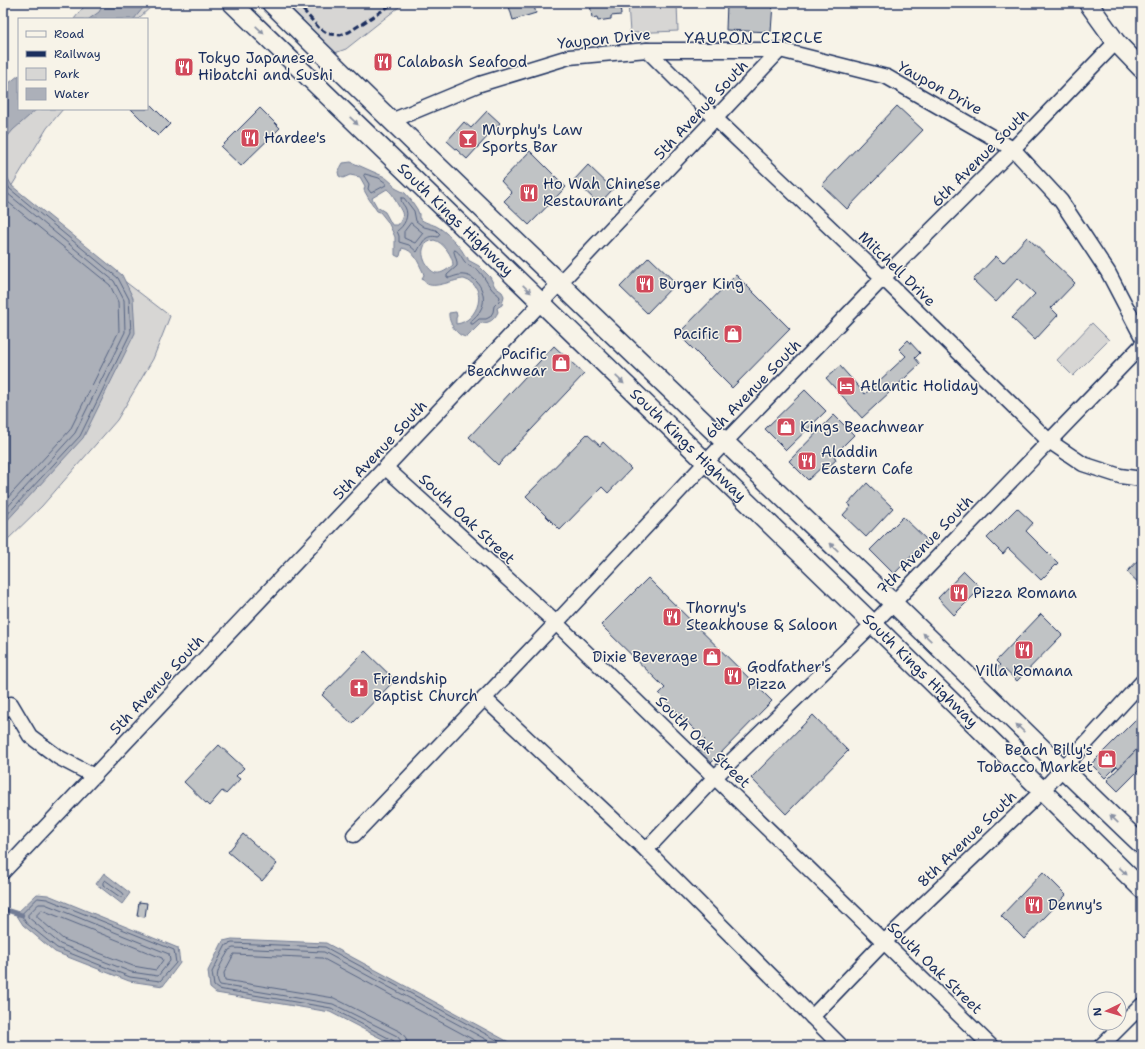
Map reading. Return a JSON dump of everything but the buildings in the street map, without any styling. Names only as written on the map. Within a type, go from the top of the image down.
[{"type":"main road","name":"South Kings Highway","points":[[232,3],[873,624],[1142,889]]},
{"type":"main road","name":"South Kings Highway","points":[[271,3],[391,122],[892,603],[1061,769],[1142,845]]},
{"type":"main road","points":[[1088,3],[1116,42],[1142,69]]},
{"type":"street","name":"6th Avenue South","points":[[354,835],[556,623],[724,443],[883,278],[1013,149],[1116,42]]},
{"type":"street","name":"Yaupon Drive","points":[[391,122],[480,84],[569,57],[647,50],[780,50],[887,77],[1013,149],[1062,201],[1108,272],[1142,337]]},
{"type":"street","name":"Mitchell Drive","points":[[647,50],[716,119],[883,278],[1049,441],[1083,464],[1120,476],[1142,479]]},
{"type":"street","name":"5th Avenue South","points":[[3,872],[780,50]]},
{"type":"street","name":"7th Avenue South","points":[[646,850],[715,777],[873,624],[1142,345]]},
{"type":"street","name":"South Oak Street","points":[[386,468],[556,623],[991,1046]]},
{"type":"street","name":"8th Avenue South","points":[[812,1017],[884,942],[1042,791],[1142,682]]},
{"type":"street","points":[[484,698],[646,850],[841,1046]]},
{"type":"street","points":[[3,711],[11,704],[30,736],[58,757],[94,776]]},
{"type":"street","points":[[1101,1046],[1142,1005]]},
{"type":"green space","points":[[87,3],[155,3],[139,18],[75,18]]},
{"type":"green space","points":[[286,3],[404,3],[346,49],[335,53]]},
{"type":"green space","points":[[628,3],[677,3],[678,31],[630,33]]},
{"type":"green space","points":[[18,110],[62,110],[47,128],[8,192],[170,316],[153,359],[117,420],[42,506],[3,544],[3,121]]},
{"type":"green space","points":[[1092,323],[1109,340],[1073,376],[1057,360]]},
{"type":"water","points":[[104,3],[147,3],[135,18],[90,18],[99,12]]},
{"type":"water","points":[[18,76],[18,110],[36,110],[13,130],[3,142],[3,88]]},
{"type":"water","points":[[351,162],[385,177],[393,184],[395,188],[405,193],[411,200],[417,209],[419,218],[444,231],[457,244],[465,256],[468,257],[468,260],[479,266],[490,277],[495,287],[502,292],[504,296],[502,305],[497,308],[498,312],[493,319],[489,322],[481,323],[467,337],[460,335],[457,332],[450,321],[449,313],[456,312],[456,324],[464,322],[470,317],[478,304],[479,296],[477,289],[472,283],[464,279],[439,285],[429,285],[422,278],[424,275],[423,272],[410,251],[402,248],[399,257],[395,255],[395,237],[388,222],[380,212],[377,211],[369,199],[364,190],[365,186],[360,177],[350,175],[343,178],[339,176],[338,172],[343,163]],"holes":[[[387,189],[393,195],[402,213],[402,219],[398,225],[392,225],[385,212],[377,207],[372,198]],[[434,240],[444,246],[453,261],[453,265],[440,273],[432,271],[425,263],[423,257],[424,247],[428,242]]]},
{"type":"water","points":[[3,170],[12,186],[122,275],[133,298],[135,333],[83,438],[3,525]]},
{"type":"water","points":[[104,873],[130,893],[122,904],[96,884]]},
{"type":"water","points":[[37,894],[48,895],[178,948],[180,963],[163,986],[129,981],[55,952],[23,925],[16,914]]},
{"type":"water","points":[[232,939],[326,943],[516,1046],[396,1046],[330,1012],[216,993],[210,988],[208,971],[223,941]]},
{"type":"waterway","points":[[3,909],[22,915]]},
{"type":"railway","points":[[297,3],[318,27],[328,34],[340,35],[349,32],[394,3]]},
{"type":"place","name":"Calabash Seafood","points":[[383,62]]},
{"type":"place","name":"Tokyo Japanese Hibatchi and Sushi","points":[[184,67]]},
{"type":"place","name":"Hardee's","points":[[250,138]]},
{"type":"place","name":"Murphy's Law Sports Bar","points":[[468,139]]},
{"type":"place","name":"Ho Wah Chinese Restaurant","points":[[529,193]]},
{"type":"place","name":"Burger King","points":[[645,284]]},
{"type":"place","name":"Pacific","points":[[733,334]]},
{"type":"place","name":"Pacific Beachwear","points":[[561,363]]},
{"type":"place","name":"Atlantic Holiday","points":[[846,386]]},
{"type":"place","name":"Kings Beachwear","points":[[786,427]]},
{"type":"place","name":"Aladdin Eastern Cafe","points":[[807,461]]},
{"type":"place","name":"Pizza Romana","points":[[959,593]]},
{"type":"place","name":"Thorny's Steakhouse & Saloon","points":[[672,617]]},
{"type":"place","name":"Villa Romana","points":[[1024,650]]},
{"type":"place","name":"Dixie Beverage","points":[[712,657]]},
{"type":"place","name":"Godfather's Pizza","points":[[733,676]]},
{"type":"place","name":"Friendship Baptist Church","points":[[359,688]]},
{"type":"place","name":"Beach Billy's Tobacco Market","points":[[1107,759]]},
{"type":"place","name":"Denny's","points":[[1034,905]]},
{"type":"district","name":"YAUPON CIRCLE","points":[[754,37]]}]
